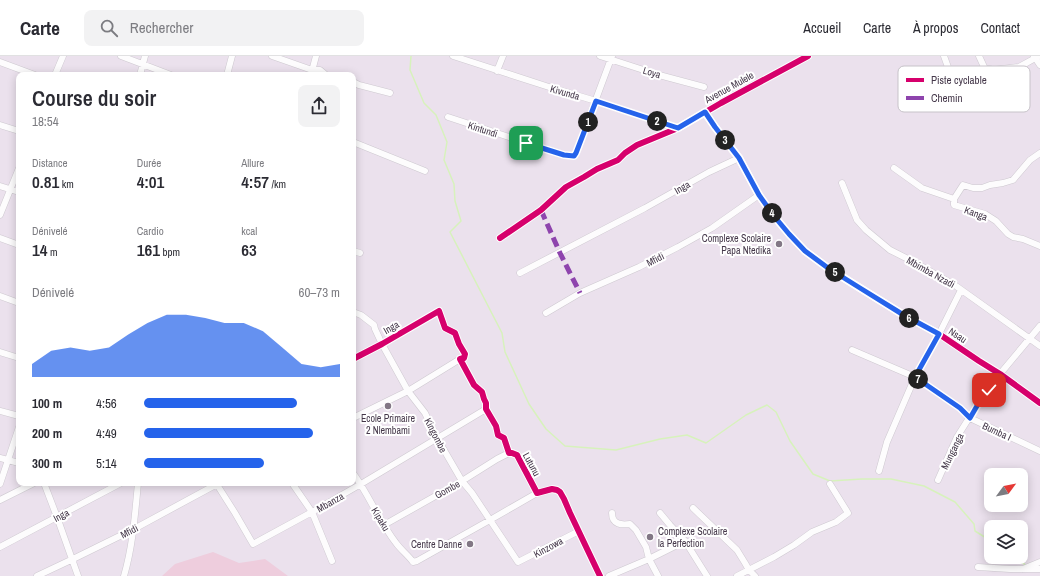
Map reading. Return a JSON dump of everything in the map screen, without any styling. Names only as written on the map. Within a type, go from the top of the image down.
[{"type":"street","points":[[56,72],[63,56]]},
{"type":"street","points":[[122,56],[164,72]]},
{"type":"street","points":[[141,72],[145,56]]},
{"type":"street","points":[[228,72],[232,56]]},
{"type":"street","points":[[272,56],[312,72],[320,70],[322,72]]},
{"type":"street","points":[[312,72],[316,56]]},
{"type":"street","name":"Kivunda","points":[[453,56],[678,128]]},
{"type":"street","points":[[497,71],[502,56]]},
{"type":"street","name":"Loya","points":[[600,56],[612,58],[659,75],[704,87]]},
{"type":"street","name":"Avenue Mulele","points":[[500,238],[541,210],[566,187],[602,166],[618,160],[637,145],[678,128],[808,56]]},
{"type":"street","points":[[944,56],[948,66]]},
{"type":"street","points":[[979,56],[984,66]]},
{"type":"street","points":[[1019,66],[1036,57],[1040,65]]},
{"type":"street","points":[[596,101],[612,58]]},
{"type":"street","points":[[0,62],[27,72]]},
{"type":"street","points":[[356,84],[390,93]]},
{"type":"street","name":"Kintundi","points":[[448,117],[564,155],[574,156],[596,101]]},
{"type":"street","name":"Nsau","points":[[705,112],[739,158],[759,195],[774,216],[805,251],[828,268],[884,303],[939,334],[1000,374],[1040,403]]},
{"type":"street","points":[[0,125],[16,130]]},
{"type":"street","points":[[356,143],[425,171]]},
{"type":"street","points":[[954,200],[962,185],[973,188],[982,188],[1013,180],[1030,160],[1040,153]]},
{"type":"street","name":"Inga","points":[[520,273],[645,208],[709,172],[739,158]]},
{"type":"street","name":"Kanga","points":[[894,168],[922,188],[954,200],[954,205],[985,214],[996,221],[1012,237],[1023,239],[1040,246]]},
{"type":"street","points":[[0,215],[16,176]]},
{"type":"street","name":"Mbimba Nzadi","points":[[842,183],[857,220],[866,230],[890,250],[914,262],[961,290],[1040,346]]},
{"type":"street","points":[[0,186],[16,191]]},
{"type":"street","name":"Mfidi","points":[[546,313],[580,293],[639,267],[678,247],[712,228],[759,195]]},
{"type":"street","points":[[0,238],[16,243]]},
{"type":"street","points":[[878,471],[887,442],[915,377],[961,290]]},
{"type":"street","points":[[0,296],[16,302]]},
{"type":"street","name":"Inga","points":[[356,357],[439,311]]},
{"type":"street","name":"Lutunu","points":[[439,311],[445,328],[455,333],[465,354],[464,358],[460,359],[474,385],[482,392],[486,409],[495,423],[498,435],[504,438],[509,453],[517,456],[536,493]]},
{"type":"street","name":"Kingombe","points":[[356,313],[361,314],[374,325],[382,344],[408,391],[425,413],[437,438],[462,481],[472,493],[518,562]]},
{"type":"street","name":"Munganga","points":[[938,480],[957,437],[981,399],[1040,326]]},
{"type":"street","name":"Bumba I","points":[[852,350],[915,377],[960,408],[970,418],[1040,451]]},
{"type":"street","points":[[0,352],[16,357]]},
{"type":"street","points":[[356,417],[408,391],[460,359]]},
{"type":"street","name":"Mbanza","points":[[219,486],[253,544],[361,484],[486,409]]},
{"type":"street","points":[[0,410],[16,415]]},
{"type":"street","points":[[0,484],[16,436]]},
{"type":"street","name":"Gombe","points":[[384,525],[509,453]]},
{"type":"street","points":[[0,458],[16,462]]},
{"type":"street","name":"Kipaku","points":[[356,477],[396,544],[413,562],[490,520]]},
{"type":"street","points":[[737,576],[774,557],[812,532],[836,522],[848,513],[830,484]]},
{"type":"street","points":[[1,498],[27,486]]},
{"type":"street","points":[[45,486],[58,517],[78,576]]},
{"type":"street","name":"Inga","points":[[0,547],[116,486]]},
{"type":"street","points":[[124,576],[130,556],[138,486]]},
{"type":"street","name":"Mfidi","points":[[37,576],[134,529],[212,486]]},
{"type":"street","points":[[294,486],[312,512],[332,561]]},
{"type":"street","points":[[490,520],[536,493],[552,489],[557,490],[560,492],[600,576]]},
{"type":"street","points":[[692,508],[737,550],[749,570],[755,576]]},
{"type":"street","points":[[660,513],[684,540],[707,576]]},
{"type":"street","points":[[612,514],[612,517],[618,524],[630,524],[636,530],[646,548],[649,559],[658,576]]},
{"type":"street","name":"Kinzowa","points":[[518,562],[579,531]]},
{"type":"street","points":[[610,576],[649,559],[684,540]]},
{"type":"street","points":[[1026,568],[1040,562]]},
{"type":"street","points":[[978,567],[1040,569]]},
{"type":"shaded area","points":[[0,56],[1040,56],[1040,576],[0,576]]},
{"type":"shaded area","points":[[213,552],[239,563],[265,559],[288,576],[162,576],[175,564]]},
{"type":"waterway","points":[[411,56],[410,70],[424,103],[436,115],[447,142],[444,160],[454,184],[455,201],[461,221],[450,232],[502,333],[505,352],[529,404],[546,429],[565,446],[616,450],[660,439],[687,435],[706,443],[746,415],[767,405],[776,412],[790,441],[813,474],[830,481],[891,479],[924,486],[955,502],[974,524],[975,531],[984,537]]},
{"type":"marked path","points":[[541,210],[580,293]]},
{"type":"cycle path","points":[[500,238],[541,210],[566,187],[597,169],[618,160],[637,145],[678,128],[808,56]]},
{"type":"cycle path","points":[[705,113],[739,158],[759,195],[774,216],[805,251],[828,268],[860,288],[902,314],[939,334],[1000,374],[1040,403]]},
{"type":"cycle path","points":[[356,357],[439,311],[445,328],[455,333],[465,354],[464,358],[460,359],[474,385],[482,392],[486,403],[486,409],[496,426],[498,435],[504,438],[509,453],[517,455],[537,493],[552,489],[560,492],[600,576]]},
{"type":"place","name":"Complexe Scolaire Papa Ntedika","points":[[779,244]]},
{"type":"place","name":"Ecole Primaire 2 Nlembami","points":[[388,406]]},
{"type":"place","name":"Complexe Scolaire la Perfection","points":[[650,537]]},
{"type":"place","name":"Centre Danne","points":[[470,544]]},
{"type":"route","points":[[526,143],[564,155],[574,156],[596,101],[678,128],[705,112],[739,158],[759,195],[774,216],[805,251],[828,268],[860,288],[902,314],[939,334],[915,377],[960,408],[970,418],[981,399],[989,390]]}]
